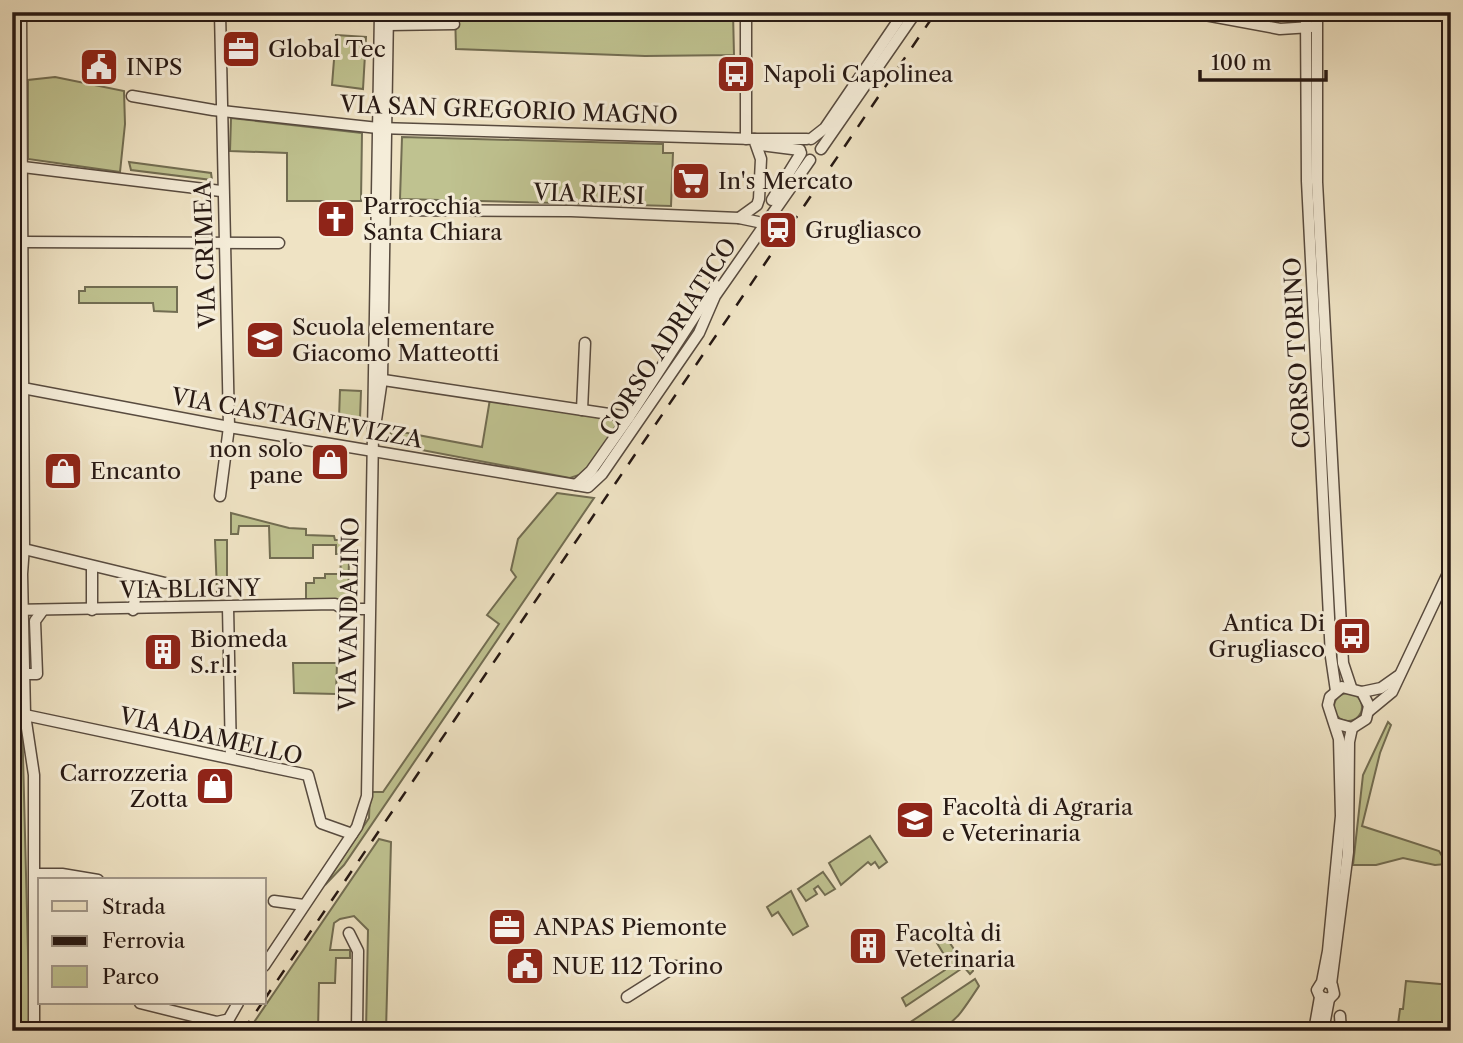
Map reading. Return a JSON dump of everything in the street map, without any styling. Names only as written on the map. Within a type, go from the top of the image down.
[{"type":"main road","points":[[12,909],[13,1031]]},
{"type":"street","points":[[21,12],[22,556],[25,715],[34,775],[34,1031]]},
{"type":"street","name":"VIA CRIMEA","points":[[220,12],[229,427],[220,496]]},
{"type":"street","name":"VIA VANDALINO","points":[[380,12],[383,128]]},
{"type":"street","name":"VIA VANDALINO","points":[[266,963],[362,818],[367,796],[372,434],[377,379],[388,12]]},
{"type":"street","points":[[739,218],[757,205],[761,159],[750,139],[746,12]]},
{"type":"street","name":"CORSO ADRIATICO","points":[[576,485],[591,471],[629,417],[758,222],[800,151],[809,139],[825,128],[904,12]]},
{"type":"street","name":"CORSO ADRIATICO","points":[[576,485],[587,487],[602,474],[699,334],[715,296],[810,160],[818,157],[916,12]]},
{"type":"street","points":[[1189,12],[1280,29],[1318,27]]},
{"type":"street","name":"CORSO TORINO","points":[[1306,12],[1307,181],[1331,657],[1336,691],[1328,705],[1339,739],[1341,816],[1327,983]]},
{"type":"street","name":"CORSO TORINO","points":[[1317,12],[1317,182],[1343,663],[1351,687]]},
{"type":"street","points":[[388,25],[454,24]]},
{"type":"street","name":"VIA SAN GREGORIO MAGNO","points":[[131,96],[221,110],[383,128],[809,139]]},
{"type":"street","name":"VIA SAN GREGORIO MAGNO","points":[[750,139],[760,145],[800,151]]},
{"type":"street","points":[[809,139],[817,141],[821,149]]},
{"type":"street","points":[[800,151],[810,160]]},
{"type":"street","points":[[23,167],[222,191]]},
{"type":"street","name":"VIA RIESI","points":[[381,210],[571,211],[739,218],[758,222]]},
{"type":"street","points":[[23,242],[279,243]]},
{"type":"street","points":[[582,410],[585,343]]},
{"type":"street","name":"CORSO ADRIATICO","points":[[377,379],[629,417]]},
{"type":"street","name":"VIA CASTAGNEVIZZA","points":[[12,386],[229,427],[576,485]]},
{"type":"street","points":[[24,550],[164,583]]},
{"type":"street","points":[[92,567],[92,610]]},
{"type":"street","points":[[1334,723],[1352,728],[1360,725],[1369,711],[1392,692],[1451,567]]},
{"type":"street","points":[[133,610],[138,582]]},
{"type":"street","name":"VIA BLIGNY","points":[[12,610],[133,610],[141,606],[335,604],[343,609],[368,609]]},
{"type":"street","points":[[228,607],[231,758]]},
{"type":"street","points":[[25,674],[37,674],[35,621],[43,610]]},
{"type":"street","points":[[1362,692],[1381,688],[1401,673]]},
{"type":"street","points":[[1336,691],[1351,687],[1362,692],[1368,700],[1369,711]]},
{"type":"street","name":"VIA ADAMELLO","points":[[25,715],[308,775],[321,824],[352,834]]},
{"type":"street","name":"CORSO TORINO","points":[[1323,1031],[1324,998],[1317,990],[1327,983],[1348,852],[1349,742],[1352,728]]},
{"type":"street","points":[[35,874],[62,874],[86,878]]},
{"type":"street","points":[[274,901],[304,905]]},
{"type":"street","points":[[349,933],[358,951],[357,1031]]},
{"type":"street","points":[[627,998],[676,966]]},
{"type":"street","name":"CORSO TORINO","points":[[1314,1031],[1324,998]]},
{"type":"street","points":[[144,1004],[217,1022],[226,1020]]},
{"type":"street","points":[[222,1031],[237,1004]]},
{"type":"street","points":[[1340,1016],[1341,1031]]},
{"type":"green space","points":[[455,12],[733,12],[734,55],[645,56],[456,49]]},
{"type":"green space","points":[[336,35],[366,37],[363,89],[332,85]]},
{"type":"green space","points":[[55,77],[124,91],[125,124],[120,172],[28,159],[28,80]]},
{"type":"green space","points":[[231,118],[362,133],[361,201],[287,201],[287,153],[230,151]]},
{"type":"green space","points":[[402,137],[663,144],[663,153],[673,153],[671,206],[400,199]]},
{"type":"green space","points":[[129,162],[211,173],[212,180],[131,170]]},
{"type":"green space","points":[[85,287],[177,287],[177,312],[154,311],[153,303],[79,303],[79,291],[85,291]]},
{"type":"green space","points":[[340,390],[361,391],[360,419],[339,418]]},
{"type":"green space","points":[[490,399],[622,419],[585,473],[570,478],[390,444],[391,430],[482,447]]},
{"type":"green space","points":[[557,493],[594,498],[344,865],[325,885],[369,818],[370,792],[383,792],[499,624],[487,615],[516,577],[511,570],[518,539]]},
{"type":"green space","points":[[231,513],[289,528],[306,529],[306,535],[334,536],[335,540],[349,540],[349,554],[336,554],[336,545],[313,545],[313,558],[270,558],[269,526],[239,526],[238,534],[231,534]]},
{"type":"green space","points":[[215,540],[227,540],[227,593],[217,593]]},
{"type":"green space","points":[[349,560],[348,599],[306,599],[306,583],[314,583],[314,578],[325,578],[325,574],[340,574],[341,561]]},
{"type":"green space","points":[[293,663],[337,663],[336,694],[294,693]]},
{"type":"green space","points":[[1348,693],[1358,697],[1362,707],[1358,717],[1348,721],[1338,717],[1334,707],[1338,697]]},
{"type":"green space","points":[[21,699],[22,717],[30,1031],[21,1031]]},
{"type":"green space","points":[[1388,722],[1391,725],[1380,753],[1362,826],[1439,851],[1447,864],[1435,865],[1403,858],[1376,865],[1353,865],[1363,775]]},
{"type":"green space","points":[[870,836],[887,862],[879,868],[875,862],[871,865],[868,862],[841,885],[829,863]]},
{"type":"green space","points":[[379,839],[391,842],[386,1031],[366,1031],[368,930],[354,916],[334,923],[330,950],[350,950],[350,958],[336,958],[335,983],[319,983],[318,1031],[248,1031]]},
{"type":"green space","points":[[823,872],[835,889],[825,895],[818,886],[814,889],[817,894],[806,901],[798,889]]},
{"type":"green space","points":[[791,891],[808,926],[793,935],[778,912],[772,916],[767,907]]},
{"type":"green space","points":[[946,937],[965,966],[972,962],[973,971],[970,974],[964,967],[906,1006],[902,998],[945,970],[946,958],[937,943]]},
{"type":"green space","points":[[975,979],[979,986],[961,1012],[947,1025],[928,1030],[897,1031]]},
{"type":"green space","points":[[1406,981],[1451,985],[1451,1031],[1390,1031],[1391,1023],[1398,1024],[1400,1009],[1403,1009]]},
{"type":"railway","points":[[266,997],[936,12]]},
{"type":"railway","points":[[243,1031],[261,1004]]},
{"type":"place","name":"Global Tec","points":[[241,49]]},
{"type":"place","name":"INPS","points":[[99,67]]},
{"type":"place","name":"Napoli Capolinea","points":[[736,74]]},
{"type":"place","name":"In's Mercato","points":[[691,181]]},
{"type":"place","name":"Parrocchia Santa Chiara","points":[[336,219]]},
{"type":"place","name":"Grugliasco","points":[[778,230]]},
{"type":"place","name":"Scuola elementare Giacomo Matteotti","points":[[265,340]]},
{"type":"place","name":"non solo pane","points":[[330,462]]},
{"type":"place","name":"Encanto","points":[[63,471]]},
{"type":"place","name":"Antica Di Grugliasco","points":[[1352,636]]},
{"type":"place","name":"Biomeda S.r.l.","points":[[163,652]]},
{"type":"place","name":"Carrozzeria Zotta","points":[[215,786]]},
{"type":"place","name":"Facoltà di Agraria e Veterinaria","points":[[915,820]]},
{"type":"place","name":"ANPAS Piemonte","points":[[507,927]]},
{"type":"place","name":"Facoltà di Veterinaria","points":[[868,946]]},
{"type":"place","name":"NUE 112 Torino","points":[[525,966]]}]
